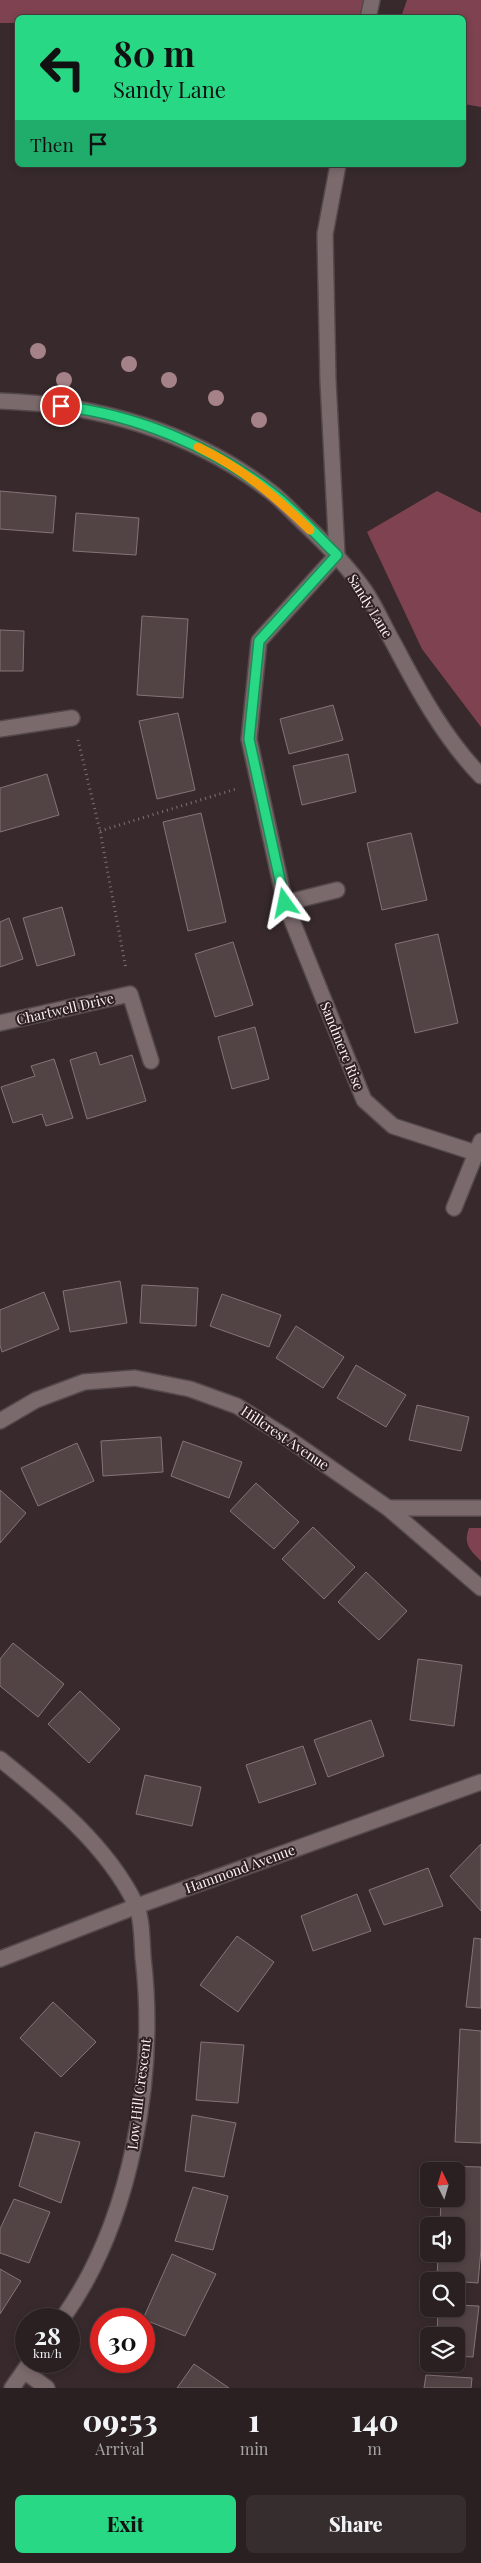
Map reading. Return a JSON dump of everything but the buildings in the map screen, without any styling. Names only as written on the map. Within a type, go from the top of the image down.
[{"type":"street","points":[[369,15],[372,0]]},
{"type":"street","points":[[337,555],[328,381],[324,234],[338,167]]},
{"type":"street","name":"Sandy Lane","points":[[0,401],[77,408],[126,418],[168,433],[210,453],[272,493],[337,555],[365,592],[447,734],[481,776]]},
{"type":"street","name":"Sandmere Rise","points":[[337,555],[259,641],[249,739],[260,782],[285,903],[364,1100],[393,1126],[479,1147],[454,1208]]},
{"type":"street","points":[[0,729],[72,718]]},
{"type":"street","points":[[285,903],[337,890]]},
{"type":"street","points":[[130,994],[151,1062]]},
{"type":"street","name":"Chartwell Drive","points":[[0,1023],[130,994]]},
{"type":"street","name":"Hillcrest Avenue","points":[[0,1421],[36,1400],[84,1382],[135,1378],[190,1388],[237,1406],[388,1508],[481,1588]]},
{"type":"street","points":[[388,1508],[481,1508]]},
{"type":"street","name":"Low Hill Crescent","points":[[0,1759],[41,1792],[104,1855],[137,1906],[146,1982],[146,2053],[135,2142],[109,2234],[70,2308]]},
{"type":"street","name":"Hammond Avenue","points":[[0,1959],[137,1906],[481,1782]]},
{"type":"street","points":[[12,2388],[23,2373]]},
{"type":"street","points":[[34,2373],[48,2388]]},
{"type":"path","points":[[72,718],[100,830],[130,994]]},
{"type":"path","points":[[100,830],[260,782]]},
{"type":"shaded area","points":[[0,0],[364,0],[361,15],[15,15],[15,23],[0,23]]},
{"type":"shaded area","points":[[407,0],[481,0],[481,107],[466,104],[466,15],[402,15]]},
{"type":"shaded area","points":[[437,491],[481,513],[481,727],[422,649],[367,532]]},
{"type":"shaded area","points":[[469,1528],[481,1528],[481,1561],[467,1543]]},
{"type":"slow traffic","points":[[198,447],[239,470],[272,493],[310,530]]},
{"type":"route","points":[[61,406],[126,418],[168,433],[210,453],[272,493],[337,555],[259,641],[249,739],[260,782],[285,903]]}]
